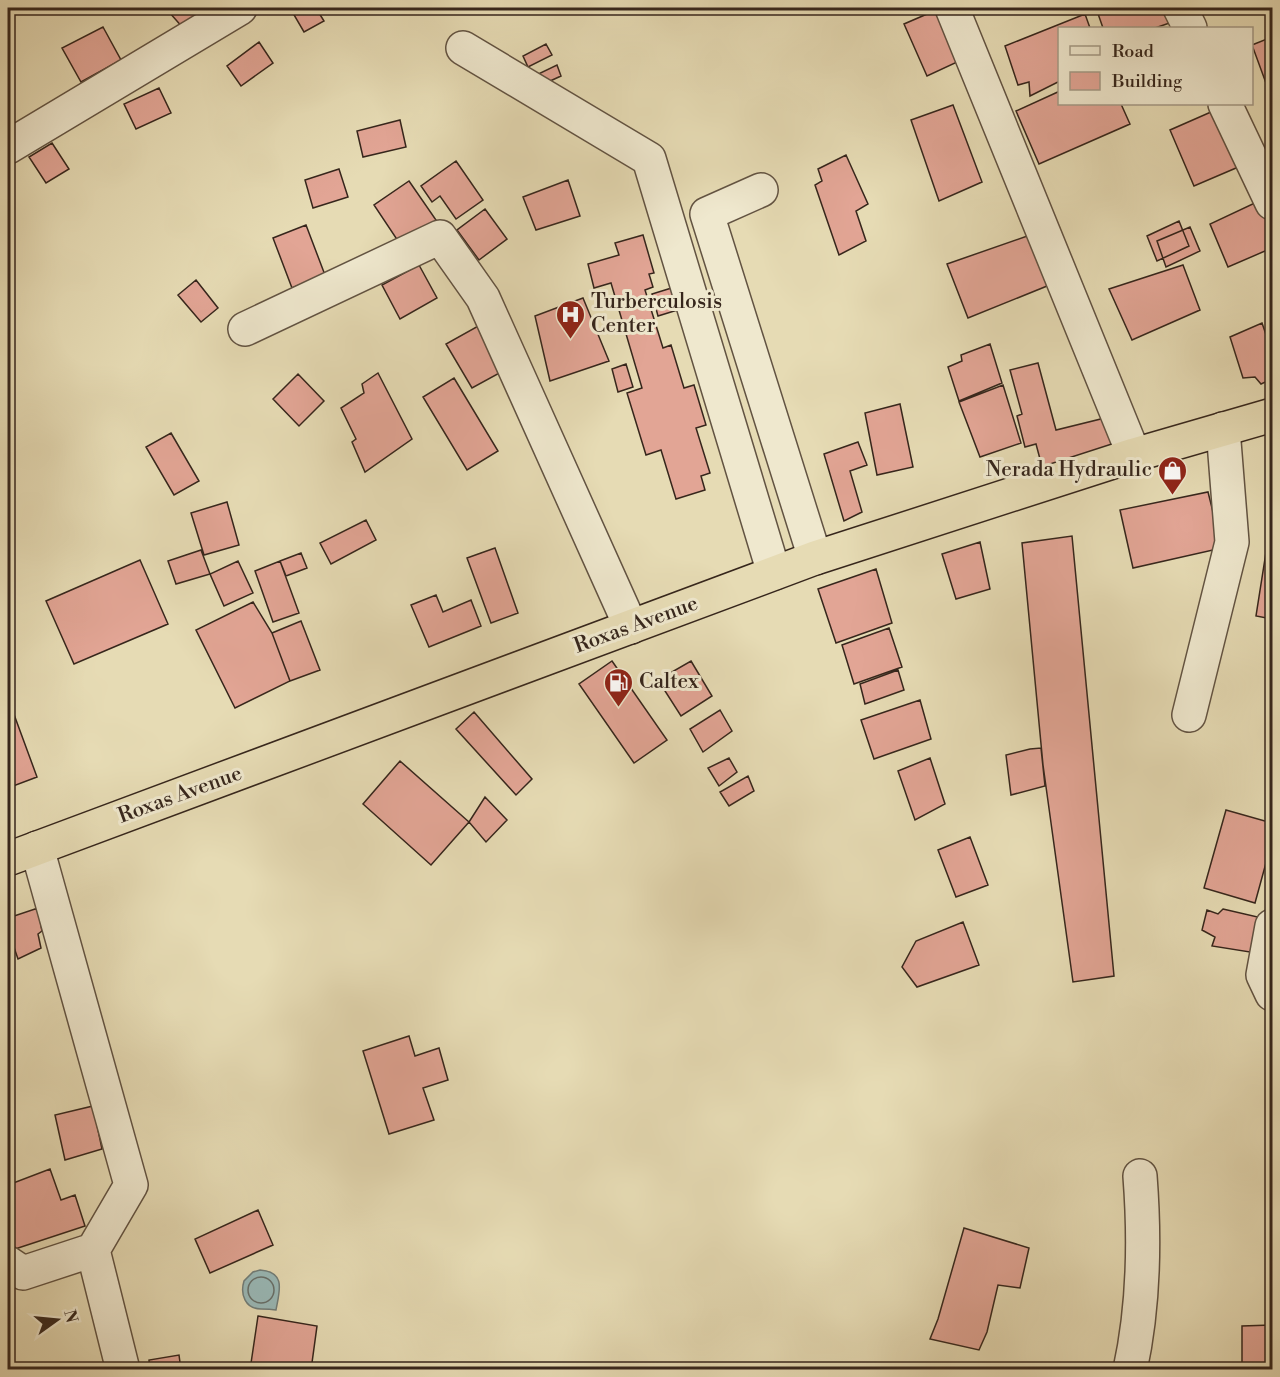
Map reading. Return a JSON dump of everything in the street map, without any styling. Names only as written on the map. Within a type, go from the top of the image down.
[{"type":"highway","name":"Roxas Avenue","points":[[22,853],[815,558],[1134,455],[1272,415]]},
{"type":"street","points":[[8,147],[240,8]]},
{"type":"street","points":[[952,8],[1134,455]]},
{"type":"street","points":[[1180,8],[1190,27]]},
{"type":"street","points":[[463,48],[649,159],[774,573]]},
{"type":"street","points":[[1225,105],[1272,203]]},
{"type":"street","points":[[761,190],[707,214],[815,558]]},
{"type":"street","points":[[245,329],[440,237],[483,298],[631,627]]},
{"type":"street","points":[[1189,715],[1232,542],[1223,429]]},
{"type":"street","points":[[8,1263],[23,1273],[93,1250],[131,1185],[22,853]]},
{"type":"street","points":[[1272,926],[1263,975],[1272,994]]},
{"type":"street","points":[[1130,1370],[1138,1332],[1144,1227],[1140,1176]]},
{"type":"street","points":[[93,1250],[123,1370]]},
{"type":"water","points":[[260,1270],[269,1272],[278,1279],[276,1310],[251,1306],[243,1296],[244,1281],[253,1272]]},
{"type":"building","points":[[173,8],[208,8],[184,29],[169,12]]},
{"type":"building","points":[[290,8],[316,8],[324,21],[304,32]]},
{"type":"building","points":[[941,8],[968,57],[927,76],[904,24]]},
{"type":"building","points":[[1096,8],[1179,8],[1184,18],[1158,27],[1103,27]]},
{"type":"building","points":[[1085,14],[1090,27],[1058,27],[1058,82],[1030,96],[1029,82],[1018,85],[1005,46]]},
{"type":"building","points":[[103,27],[121,60],[81,82],[62,48]]},
{"type":"building","points":[[1272,37],[1272,93],[1270,94],[1253,48],[1253,45]]},
{"type":"building","points":[[259,42],[273,63],[241,86],[227,66]]},
{"type":"building","points":[[546,44],[552,55],[528,67],[523,56]]},
{"type":"building","points":[[557,65],[561,76],[537,87],[532,77]]},
{"type":"building","points":[[159,88],[171,113],[136,129],[124,104]]},
{"type":"building","points":[[1058,92],[1058,105],[1121,105],[1130,124],[1039,164],[1016,111]]},
{"type":"building","points":[[953,105],[982,182],[939,201],[911,120]]},
{"type":"building","points":[[1220,108],[1243,165],[1194,186],[1170,130]]},
{"type":"building","points":[[400,120],[406,147],[363,157],[357,131]]},
{"type":"building","points":[[52,143],[69,169],[46,183],[29,157]]},
{"type":"building","points":[[846,155],[868,204],[856,211],[866,241],[839,255],[815,185],[822,181],[818,169]]},
{"type":"building","points":[[456,161],[483,200],[456,219],[440,196],[432,202],[421,186]]},
{"type":"building","points":[[339,169],[348,197],[313,208],[305,180]]},
{"type":"building","points":[[568,180],[580,216],[536,230],[523,197]]},
{"type":"building","points":[[409,181],[436,220],[400,244],[374,205]]},
{"type":"building","points":[[1259,201],[1272,231],[1272,248],[1228,267],[1210,224]]},
{"type":"building","points":[[485,209],[507,239],[479,260],[457,230]]},
{"type":"building","points":[[1179,221],[1189,246],[1157,261],[1147,236]]},
{"type":"building","points":[[306,225],[325,275],[292,288],[273,238]]},
{"type":"building","points":[[1190,227],[1200,251],[1166,267],[1157,241]]},
{"type":"building","points":[[1033,234],[1052,284],[968,318],[947,264]]},
{"type":"building","points":[[643,235],[654,273],[649,274],[653,287],[645,290],[663,348],[671,345],[684,388],[694,385],[706,425],[696,428],[710,473],[701,476],[705,490],[676,499],[661,450],[646,455],[627,393],[642,388],[611,283],[594,288],[588,264],[619,255],[615,243]]},
{"type":"building","points":[[419,265],[437,298],[400,319],[382,285]]},
{"type":"building","points":[[1183,265],[1200,310],[1132,340],[1109,289]]},
{"type":"building","points":[[196,280],[218,308],[201,322],[178,295]]},
{"type":"building","points":[[678,286],[684,308],[658,316],[652,294]]},
{"type":"building","name":"Turberculosis Center","points":[[583,298],[609,361],[550,381],[535,316]]},
{"type":"building","points":[[1262,323],[1272,352],[1272,379],[1261,384],[1255,377],[1243,378],[1230,337]]},
{"type":"building","points":[[480,325],[505,370],[472,388],[446,344]]},
{"type":"building","points":[[990,344],[1002,383],[959,401],[948,367],[962,361],[961,355]]},
{"type":"building","points":[[1038,363],[1056,430],[1113,416],[1123,454],[1044,474],[1036,444],[1025,447],[1017,416],[1022,414],[1010,370]]},
{"type":"building","points":[[626,364],[633,387],[618,392],[612,369]]},
{"type":"building","points":[[378,373],[412,439],[365,472],[352,442],[356,439],[341,408],[364,393],[362,384]]},
{"type":"building","points":[[298,374],[324,401],[299,426],[273,399]]},
{"type":"building","points":[[454,378],[498,451],[467,470],[423,397]]},
{"type":"building","points":[[1003,385],[1021,443],[980,457],[959,402]]},
{"type":"building","points":[[900,404],[913,467],[877,475],[865,413]]},
{"type":"building","points":[[171,433],[199,481],[174,495],[146,447]]},
{"type":"building","points":[[858,442],[867,465],[850,471],[862,512],[844,521],[824,454]]},
{"type":"building","points":[[1208,492],[1222,548],[1133,568],[1120,510]]},
{"type":"building","points":[[227,502],[239,545],[204,555],[191,513]]},
{"type":"building","points":[[1272,514],[1272,619],[1256,616]]},
{"type":"building","points":[[366,520],[376,540],[331,564],[320,543]]},
{"type":"building","points":[[1072,536],[1114,976],[1073,982],[1043,765],[1022,543]]},
{"type":"building","points":[[980,542],[990,589],[956,599],[942,554]]},
{"type":"building","points":[[495,548],[518,613],[491,623],[467,558]]},
{"type":"building","points":[[201,550],[210,574],[176,584],[168,561]]},
{"type":"building","points":[[301,553],[307,568],[286,576],[280,561]]},
{"type":"building","points":[[140,560],[168,624],[74,664],[46,601]]},
{"type":"building","points":[[238,561],[253,593],[224,606],[210,574]]},
{"type":"building","points":[[280,561],[299,613],[273,622],[255,571]]},
{"type":"building","points":[[876,569],[892,623],[836,643],[818,589]]},
{"type":"building","points":[[436,595],[443,612],[471,600],[481,626],[429,647],[411,605]]},
{"type":"building","points":[[253,602],[272,633],[290,681],[235,708],[196,630]]},
{"type":"building","points":[[301,621],[320,670],[290,681],[272,633]]},
{"type":"building","points":[[889,628],[902,667],[854,684],[842,645]]},
{"type":"building","points":[[612,661],[667,740],[634,763],[579,684]]},
{"type":"building","points":[[691,661],[712,696],[681,716],[658,680]]},
{"type":"building","points":[[898,670],[904,690],[865,704],[860,684]]},
{"type":"building","points":[[920,700],[931,739],[874,759],[861,720]]},
{"type":"building","points":[[12,709],[37,777],[8,788],[8,710]]},
{"type":"building","points":[[720,710],[732,731],[703,752],[690,729]]},
{"type":"building","points":[[474,712],[532,779],[516,795],[456,729]]},
{"type":"building","points":[[1041,748],[1045,786],[1011,795],[1006,755]]},
{"type":"building","points":[[729,758],[737,772],[719,786],[708,768]]},
{"type":"building","points":[[930,758],[945,804],[915,820],[898,771]]},
{"type":"building","points":[[400,761],[469,822],[431,865],[363,804]]},
{"type":"building","points":[[748,776],[754,791],[729,806],[720,792]]},
{"type":"building","points":[[485,797],[507,820],[486,842],[469,822]]},
{"type":"building","points":[[1226,810],[1272,823],[1272,841],[1255,903],[1204,888]]},
{"type":"building","points":[[970,837],[988,885],[956,897],[938,850]]},
{"type":"building","points":[[38,908],[42,931],[38,934],[41,948],[18,959],[8,930],[8,918]]},
{"type":"building","points":[[1223,909],[1262,918],[1256,953],[1212,946],[1215,937],[1202,930],[1207,910],[1218,914]]},
{"type":"building","points":[[963,922],[979,965],[917,987],[902,967],[916,941]]},
{"type":"building","points":[[409,1036],[415,1056],[439,1048],[448,1080],[423,1088],[434,1120],[389,1134],[363,1051]]},
{"type":"building","points":[[93,1106],[102,1149],[65,1160],[55,1115]]},
{"type":"building","points":[[50,1169],[61,1200],[75,1195],[85,1226],[9,1251],[8,1185]]},
{"type":"building","points":[[258,1210],[273,1245],[210,1273],[195,1239]]},
{"type":"building","points":[[964,1228],[1029,1248],[1020,1288],[998,1285],[987,1332],[979,1350],[930,1339]]},
{"type":"building","points":[[258,1316],[317,1326],[311,1370],[250,1370]]},
{"type":"building","points":[[1272,1325],[1272,1368],[1242,1368],[1242,1326]]},
{"type":"building","points":[[179,1355],[181,1370],[150,1370],[149,1360]]},
{"type":"place","name":"Turberculosis Center","points":[[570,340]]},
{"type":"place","name":"Nerada Hydraulic","points":[[1173,496]]},
{"type":"place","name":"Caltex","points":[[618,708]]}]
